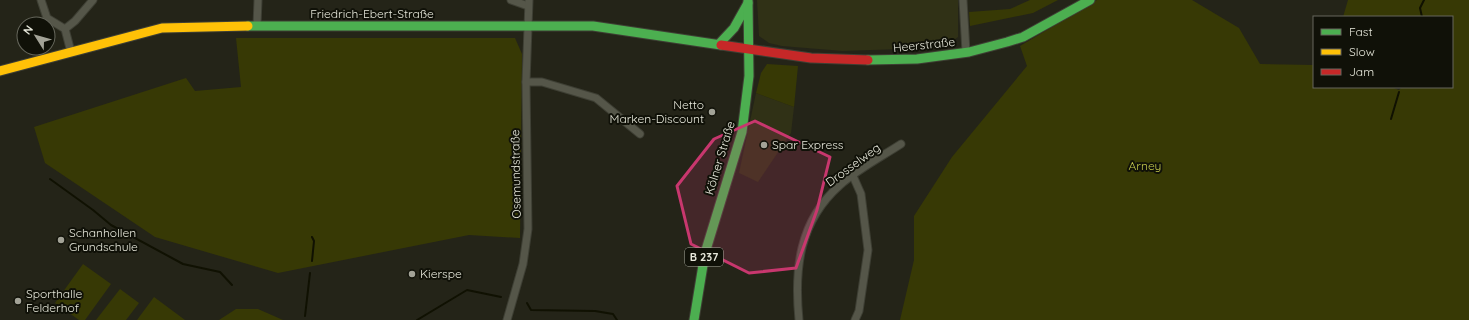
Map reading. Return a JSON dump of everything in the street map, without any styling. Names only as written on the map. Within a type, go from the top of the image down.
[{"type":"main road","name":"Heerstraße","points":[[749,49],[811,58],[864,61],[918,59],[966,52],[1023,37],[1090,0]]},
{"type":"main road","points":[[718,44],[734,28],[748,1]]},
{"type":"main road","name":"Kölner Straße","points":[[694,320],[710,232],[742,132],[747,99],[749,49],[748,1]]},
{"type":"main road","name":"Friedrich-Ebert-Straße","points":[[0,71],[162,28],[257,25],[337,27],[593,26],[749,49]]},
{"type":"street","points":[[41,0],[47,18],[65,29],[71,52]]},
{"type":"street","points":[[65,29],[76,21],[92,0]]},
{"type":"street","points":[[257,25],[258,0]]},
{"type":"street","points":[[511,0],[528,3]]},
{"type":"street","points":[[963,0],[966,52]]},
{"type":"street","name":"Osemundstraße","points":[[507,320],[523,264],[528,230],[526,82],[528,3]]},
{"type":"street","points":[[526,82],[542,82],[596,98],[640,134]]},
{"type":"street","name":"Drosselweg","points":[[799,320],[798,263],[809,224],[824,201],[840,185],[901,144]]},
{"type":"street","points":[[853,176],[860,194],[868,250],[859,311],[855,320]]},
{"type":"highlighted area","points":[[755,121],[830,157],[817,210],[796,268],[749,273],[691,244],[677,186],[714,139]]},
{"type":"shaded area","points":[[757,0],[958,0],[958,37],[946,46],[900,49],[843,51],[782,46],[769,43],[759,36]]},
{"type":"shaded area","points":[[756,93],[794,107],[791,133],[758,182],[739,173]]},
{"type":"green space","points":[[1030,0],[1058,0],[1033,13],[970,26],[969,12],[1010,9]]},
{"type":"green space","name":"Arney","points":[[1097,0],[1192,0],[1239,28],[1260,64],[1313,65],[1313,88],[1394,88],[1399,90],[1401,88],[1453,88],[1453,16],[1343,16],[1348,0],[1469,0],[1469,320],[900,320],[914,260],[914,216],[952,157],[1027,66],[1020,46]]},
{"type":"green space","points":[[236,38],[515,38],[522,54],[520,238],[469,235],[278,273],[155,237],[45,163],[34,127],[186,78],[195,91],[241,87]]},
{"type":"green space","points":[[767,64],[798,66],[794,107],[756,93],[761,73]]},
{"type":"green space","points":[[83,264],[111,284],[85,320],[79,320],[55,303]]},
{"type":"green space","points":[[120,289],[139,303],[126,320],[96,320]]},
{"type":"green space","points":[[154,297],[185,320],[137,320]]},
{"type":"green space","points":[[236,309],[258,309],[283,320],[219,320]]},
{"type":"waterway","points":[[1422,16],[1420,8],[1424,0]]},
{"type":"waterway","points":[[1391,119],[1399,92]]},
{"type":"waterway","points":[[50,179],[111,225],[183,264],[220,272],[232,285]]},
{"type":"waterway","points":[[312,237],[314,241],[312,261]]},
{"type":"waterway","points":[[305,316],[310,273]]},
{"type":"waterway","points":[[417,320],[467,290],[501,297]]},
{"type":"waterway","points":[[527,303],[531,310],[595,311],[613,314],[617,320]]},
{"type":"traffic: fast","points":[[694,320],[705,253],[742,132],[749,76],[748,0]]},
{"type":"traffic: fast","points":[[868,60],[917,59],[969,52],[1007,42],[1023,37],[1090,0]]},
{"type":"traffic: fast","points":[[719,44],[734,28],[748,3]]},
{"type":"traffic: fast","points":[[248,26],[593,26],[721,45]]},
{"type":"traffic: slow","points":[[0,71],[162,28],[248,26]]},
{"type":"traffic: jam","points":[[721,45],[811,58],[868,60]]},
{"type":"place","name":"Netto Marken-Discount","points":[[712,112]]},
{"type":"place","name":"Spar Express","points":[[764,145]]},
{"type":"place","name":"Schanhollen Grundschule","points":[[61,240]]},
{"type":"place","name":"Kierspe","points":[[412,274]]},
{"type":"place","name":"Sporthalle Felderhof","points":[[18,301]]}]
